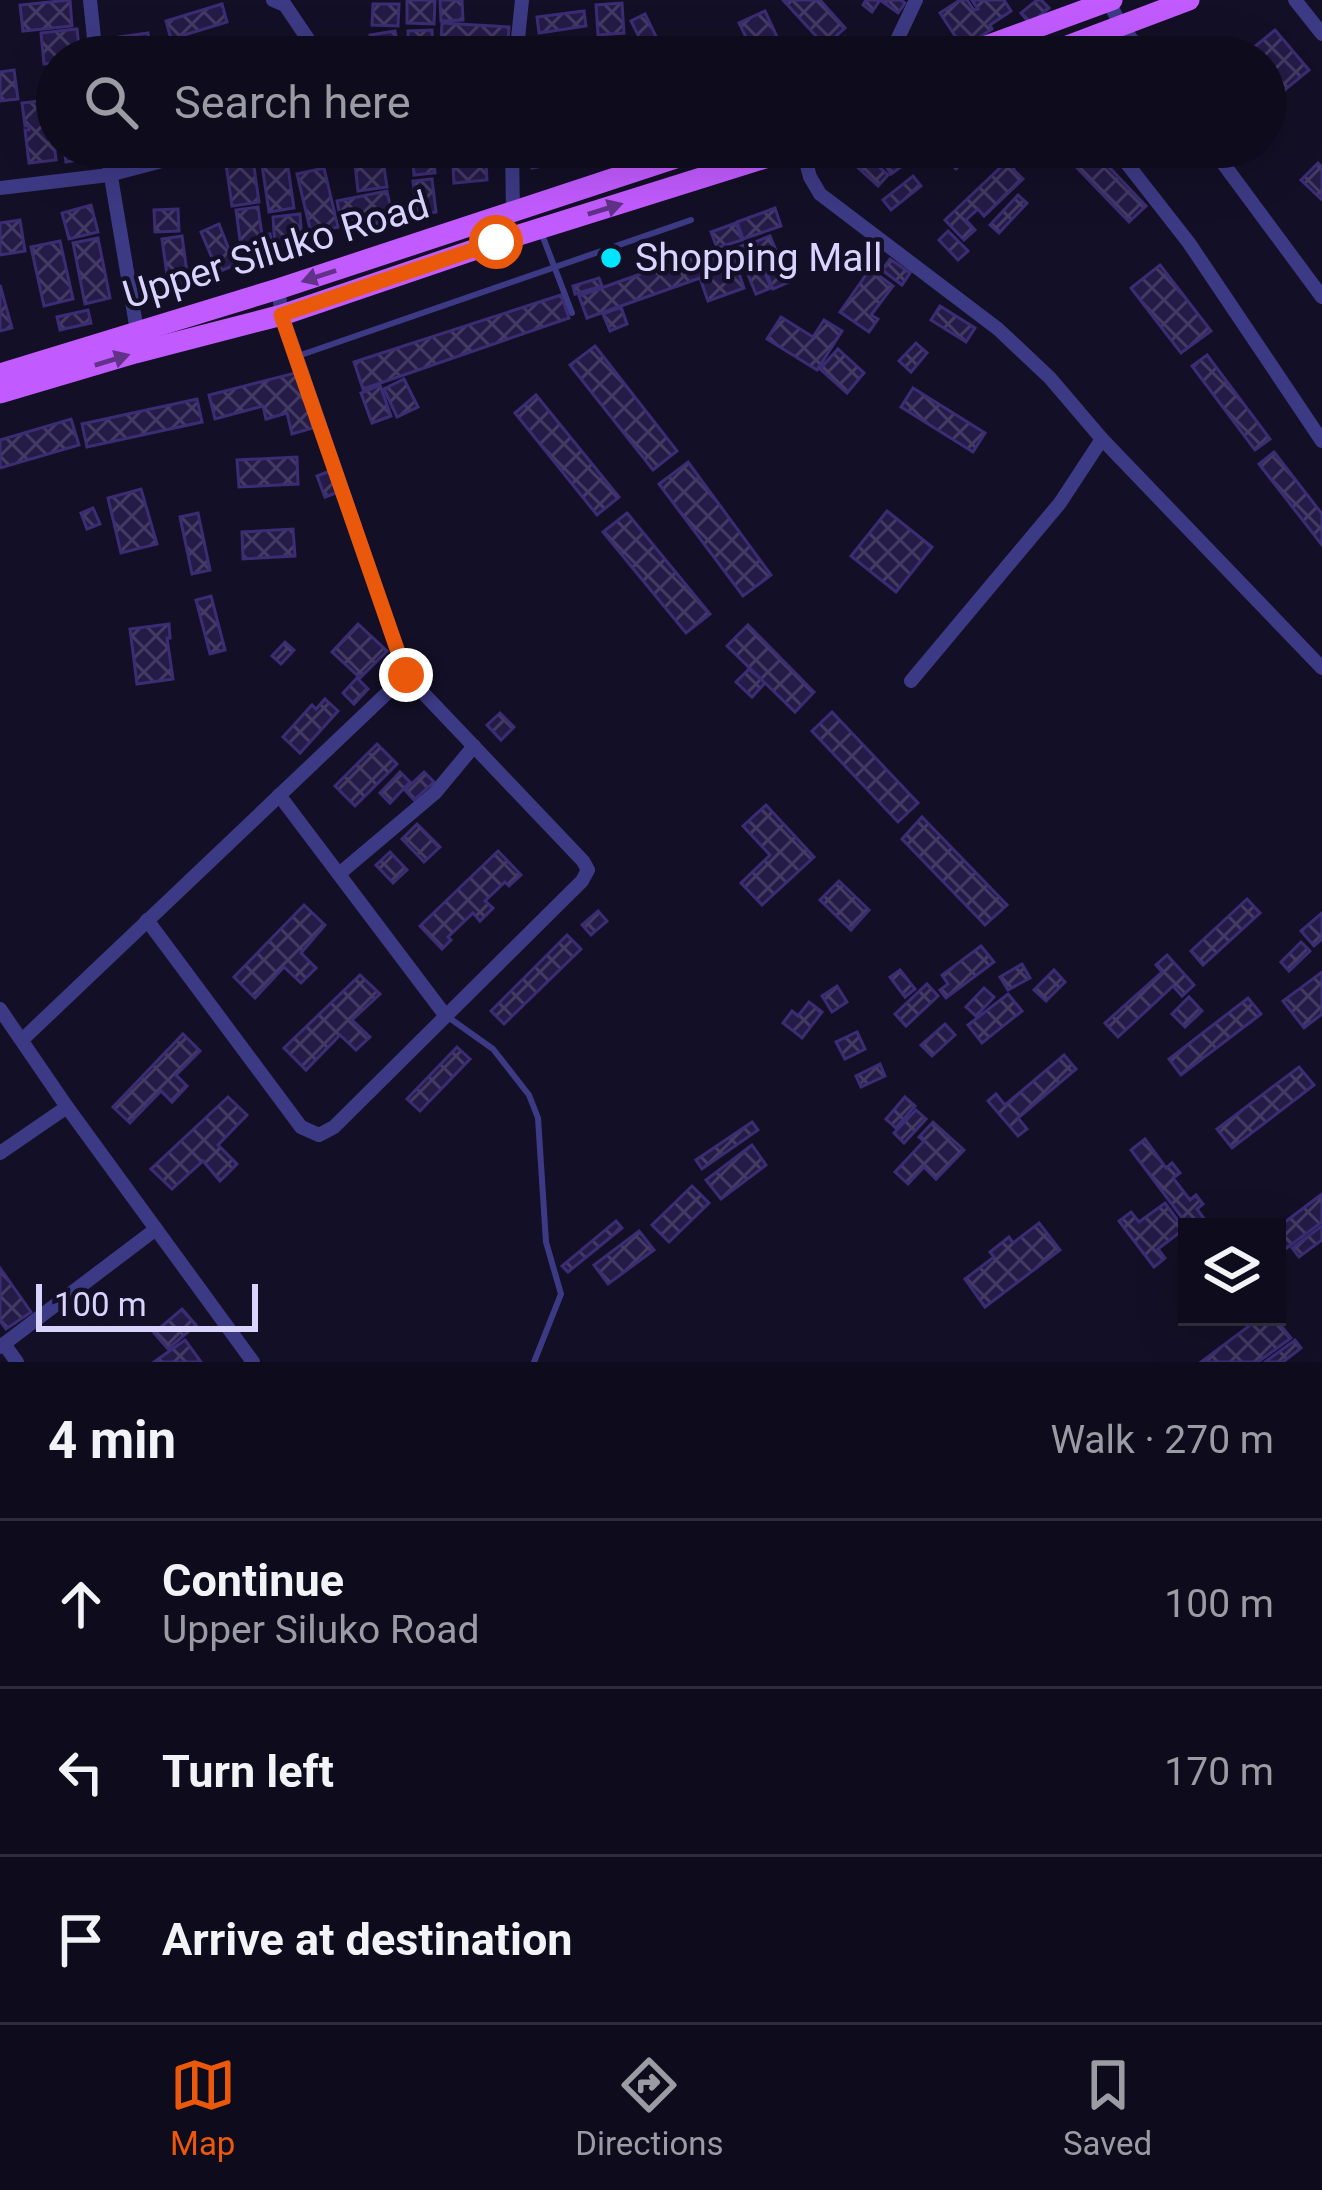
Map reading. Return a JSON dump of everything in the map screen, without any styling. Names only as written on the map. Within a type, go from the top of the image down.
[{"type":"main road","points":[[1013,36],[1110,0]]},
{"type":"main road","points":[[1101,36],[1189,0]]},
{"type":"main road","name":"Upper Siluko Road","points":[[0,374],[278,290],[648,168]]},
{"type":"main road","name":"Upper Siluko Road","points":[[0,394],[281,315],[734,168]]},
{"type":"street","points":[[90,0],[94,36]]},
{"type":"street","points":[[272,0],[285,5],[306,36]]},
{"type":"street","points":[[518,36],[521,0]]},
{"type":"street","points":[[899,36],[916,0]]},
{"type":"street","points":[[1110,0],[1128,36]]},
{"type":"street","points":[[1295,0],[1322,34]]},
{"type":"street","points":[[108,168],[137,331]]},
{"type":"street","points":[[0,188],[136,168]]},
{"type":"street","points":[[512,168],[513,214]]},
{"type":"street","points":[[807,168],[820,194],[998,329],[1050,378],[1102,439],[1322,668]]},
{"type":"street","points":[[1130,168],[1189,243],[1322,441]]},
{"type":"street","points":[[1227,168],[1322,297]]},
{"type":"street","points":[[147,920],[301,1127],[319,1136],[334,1127],[588,870],[406,675],[281,315],[278,290]]},
{"type":"street","points":[[911,681],[1060,502],[1102,439]]},
{"type":"street","points":[[22,1040],[406,675]]},
{"type":"street","points":[[339,874],[435,794],[474,746]]},
{"type":"street","points":[[279,795],[445,1015]]},
{"type":"street","points":[[0,1009],[253,1362]]},
{"type":"street","points":[[0,1154],[67,1107]]},
{"type":"street","points":[[17,1362],[2,1345],[156,1229]]},
{"type":"lane","points":[[296,357],[692,220]]},
{"type":"lane","points":[[540,229],[572,313]]},
{"type":"lane","points":[[445,1015],[493,1049],[529,1095],[538,1118],[546,1243],[561,1294],[534,1362]]},
{"type":"building","points":[[70,0],[72,26],[23,31],[20,5]]},
{"type":"building","points":[[407,0],[435,0],[434,24],[407,23]]},
{"type":"building","points":[[440,0],[462,0],[463,20],[441,21]]},
{"type":"building","points":[[783,0],[820,0],[845,28],[836,36],[816,36]]},
{"type":"building","points":[[866,0],[880,0],[872,12],[863,5]]},
{"type":"building","points":[[880,0],[901,0],[905,3],[898,13]]},
{"type":"building","points":[[960,0],[967,0],[974,10],[978,9],[972,0],[1004,0],[1011,11],[981,36],[955,36],[940,13]]},
{"type":"building","points":[[1037,0],[1049,8],[1030,24],[1021,13]]},
{"type":"building","points":[[622,3],[624,33],[598,35],[596,5]]},
{"type":"building","points":[[222,4],[227,22],[170,36],[166,21]]},
{"type":"building","points":[[373,4],[399,4],[398,26],[372,25]]},
{"type":"building","points":[[584,11],[586,26],[539,33],[537,17]]},
{"type":"building","points":[[765,11],[777,36],[746,36],[739,23]]},
{"type":"building","points":[[645,14],[656,36],[638,36],[631,21]]},
{"type":"building","points":[[442,23],[509,27],[508,36],[441,36]]},
{"type":"building","points":[[77,29],[78,36],[41,36]]},
{"type":"building","points":[[432,30],[432,36],[408,36],[408,31]]},
{"type":"building","points":[[1286,43],[1309,70],[1286,89]]},
{"type":"building","points":[[14,70],[18,99],[0,101],[0,72]]},
{"type":"building","points":[[36,101],[36,162],[29,163],[25,130],[29,126],[25,126],[22,103]]},
{"type":"building","points":[[1318,163],[1322,167],[1322,200],[1301,180]]},
{"type":"building","points":[[227,168],[254,168],[259,202],[232,206]]},
{"type":"building","points":[[262,168],[288,168],[294,208],[269,212]]},
{"type":"building","points":[[324,168],[338,227],[311,233],[297,174]]},
{"type":"building","points":[[355,168],[384,168],[387,187],[358,191]]},
{"type":"building","points":[[414,168],[435,168],[435,173],[414,175]]},
{"type":"building","points":[[453,168],[486,168],[487,180],[454,183]]},
{"type":"building","points":[[858,168],[880,168],[888,175],[878,186]]},
{"type":"building","points":[[1000,168],[1014,168],[1023,179],[984,216],[978,209],[966,220],[975,230],[964,240],[945,220]]},
{"type":"building","points":[[1077,168],[1110,168],[1146,206],[1129,222]]},
{"type":"building","points":[[913,176],[921,186],[891,210],[883,200]]},
{"type":"building","points":[[432,179],[436,212],[417,215],[413,181]]},
{"type":"building","points":[[387,191],[393,219],[364,227],[362,221],[341,222],[337,201]]},
{"type":"building","points":[[1018,195],[1027,203],[999,233],[990,225]]},
{"type":"building","points":[[91,205],[98,232],[69,239],[62,213]]},
{"type":"building","points":[[258,207],[262,235],[270,234],[273,250],[242,255],[236,210]]},
{"type":"building","points":[[775,208],[781,226],[743,239],[737,222]]},
{"type":"building","points":[[178,209],[179,231],[155,232],[154,210]]},
{"type":"building","points":[[300,214],[302,244],[275,247],[273,217]]},
{"type":"building","points":[[20,220],[25,251],[0,255],[0,223]]},
{"type":"building","points":[[736,223],[742,240],[717,248],[711,232]]},
{"type":"building","points":[[219,224],[235,265],[218,272],[201,232]]},
{"type":"building","points":[[948,231],[968,251],[958,260],[939,240]]},
{"type":"building","points":[[182,236],[189,287],[169,290],[162,239]]},
{"type":"building","points":[[770,236],[789,282],[773,289],[755,242]]},
{"type":"building","points":[[98,238],[110,298],[85,304],[73,243]]},
{"type":"building","points":[[60,241],[73,299],[44,306],[31,247]]},
{"type":"building","points":[[753,241],[771,288],[756,294],[737,248]]},
{"type":"building","points":[[713,248],[719,265],[734,259],[744,288],[708,301],[700,278],[587,318],[579,296]]},
{"type":"building","points":[[890,259],[910,273],[902,285],[882,270]]},
{"type":"building","points":[[1160,265],[1211,331],[1181,353],[1131,288]]},
{"type":"building","points":[[870,269],[893,286],[871,315],[878,319],[869,332],[840,312]]},
{"type":"building","points":[[599,278],[602,286],[575,294],[573,286]]},
{"type":"building","points":[[0,285],[12,328],[0,331]]},
{"type":"building","points":[[561,295],[569,318],[363,389],[354,362]]},
{"type":"building","points":[[940,306],[975,328],[966,342],[931,320]]},
{"type":"building","points":[[621,307],[627,324],[610,331],[603,314]]},
{"type":"building","points":[[88,310],[91,323],[60,330],[57,317]]},
{"type":"building","points":[[781,317],[813,337],[824,320],[842,331],[817,370],[767,339]]},
{"type":"building","points":[[916,343],[927,353],[911,372],[899,361]]},
{"type":"building","points":[[595,346],[677,451],[653,470],[570,365]]},
{"type":"building","points":[[838,349],[864,373],[847,393],[820,369]]},
{"type":"building","points":[[1207,355],[1270,439],[1255,450],[1192,366]]},
{"type":"building","points":[[299,372],[313,428],[292,434],[287,413],[266,419],[263,406],[215,419],[209,395]]},
{"type":"building","points":[[404,379],[418,407],[397,417],[384,389]]},
{"type":"building","points":[[380,385],[391,416],[372,423],[361,393]]},
{"type":"building","points":[[913,388],[985,433],[973,452],[901,407]]},
{"type":"building","points":[[536,395],[619,497],[597,515],[515,413]]},
{"type":"building","points":[[197,399],[202,422],[87,447],[82,424]]},
{"type":"building","points":[[71,419],[79,445],[0,468],[0,440]]},
{"type":"building","points":[[1274,452],[1322,514],[1322,545],[1259,464]]},
{"type":"building","points":[[297,457],[298,484],[239,487],[237,460]]},
{"type":"building","points":[[688,462],[771,575],[743,596],[659,484]]},
{"type":"building","points":[[333,470],[341,491],[325,497],[317,476]]},
{"type":"building","points":[[141,489],[157,544],[121,553],[108,498]]},
{"type":"building","points":[[93,508],[100,524],[87,529],[81,513]]},
{"type":"building","points":[[887,511],[932,547],[896,592],[851,556]]},
{"type":"building","points":[[198,513],[210,570],[192,574],[180,517]]},
{"type":"building","points":[[627,513],[710,614],[686,633],[603,532]]},
{"type":"building","points":[[293,529],[295,556],[243,559],[242,532]]},
{"type":"building","points":[[211,596],[225,650],[210,654],[196,600]]},
{"type":"building","points":[[169,624],[173,679],[137,684],[130,629]]},
{"type":"building","points":[[358,624],[387,651],[360,678],[332,652]]},
{"type":"building","points":[[748,625],[814,692],[795,712],[727,646]]},
{"type":"building","points":[[285,642],[294,650],[281,664],[272,656]]},
{"type":"building","points":[[749,669],[765,683],[752,697],[736,682]]},
{"type":"building","points":[[357,678],[368,689],[354,704],[343,693]]},
{"type":"building","points":[[325,699],[338,711],[300,753],[283,737],[312,705],[316,709]]},
{"type":"building","points":[[832,712],[918,803],[898,822],[812,731]]},
{"type":"building","points":[[500,713],[514,727],[501,740],[487,725]]},
{"type":"building","points":[[377,744],[397,764],[355,806],[335,786]]},
{"type":"building","points":[[400,772],[410,782],[390,803],[380,793]]},
{"type":"building","points":[[424,772],[434,782],[414,800],[405,790]]},
{"type":"building","points":[[766,805],[814,857],[762,905],[741,883],[770,855],[743,826]]},
{"type":"building","points":[[922,817],[1007,905],[985,925],[902,839]]},
{"type":"building","points":[[417,824],[440,847],[424,862],[402,839]]},
{"type":"building","points":[[498,851],[521,875],[509,886],[505,882],[485,901],[493,908],[480,921],[473,913],[442,949],[420,926]]},
{"type":"building","points":[[390,852],[407,870],[393,883],[376,865]]},
{"type":"building","points":[[839,881],[869,910],[851,930],[820,900]]},
{"type":"building","points":[[1247,899],[1260,913],[1203,965],[1191,951]]},
{"type":"building","points":[[304,905],[325,925],[301,953],[316,968],[301,983],[284,967],[255,998],[234,977]]},
{"type":"building","points":[[598,911],[607,921],[591,935],[582,925]]},
{"type":"building","points":[[1322,913],[1322,939],[1314,946],[1301,931]]},
{"type":"building","points":[[567,935],[581,949],[504,1024],[491,1011]]},
{"type":"building","points":[[1301,942],[1310,951],[1289,971],[1281,962]]},
{"type":"building","points":[[981,946],[994,962],[946,998],[940,990],[948,984],[942,975]]},
{"type":"building","points":[[1167,955],[1194,985],[1182,996],[1173,986],[1118,1037],[1105,1023],[1162,972],[1156,965]]},
{"type":"building","points":[[1022,964],[1030,978],[1008,990],[1000,977]]},
{"type":"building","points":[[900,970],[915,989],[905,997],[890,977]]},
{"type":"building","points":[[1054,970],[1065,982],[1046,1001],[1034,990]]},
{"type":"building","points":[[1322,972],[1322,1014],[1304,1028],[1283,1001]]},
{"type":"building","points":[[360,975],[380,994],[352,1020],[370,1037],[356,1050],[340,1035],[306,1070],[284,1048]]},
{"type":"building","points":[[927,984],[938,996],[906,1026],[895,1014]]},
{"type":"building","points":[[837,986],[847,1002],[832,1012],[822,996]]},
{"type":"building","points":[[984,988],[994,997],[976,1016],[966,1007]]},
{"type":"building","points":[[1008,994],[1022,1011],[982,1043],[968,1025]]},
{"type":"building","points":[[1189,997],[1202,1011],[1185,1027],[1172,1014]]},
{"type":"building","points":[[1248,998],[1261,1014],[1181,1075],[1169,1059]]},
{"type":"building","points":[[809,1002],[822,1012],[802,1038],[783,1023],[792,1011],[798,1016]]},
{"type":"building","points":[[945,1024],[955,1035],[932,1056],[921,1045]]},
{"type":"building","points":[[857,1032],[865,1049],[845,1059],[836,1042]]},
{"type":"building","points":[[183,1034],[200,1051],[176,1075],[187,1086],[172,1102],[161,1091],[130,1123],[113,1107]]},
{"type":"building","points":[[457,1047],[470,1059],[420,1111],[407,1099]]},
{"type":"building","points":[[1064,1055],[1076,1069],[1018,1118],[1027,1129],[1018,1136],[988,1101],[996,1094],[1005,1105]]},
{"type":"building","points":[[880,1064],[885,1076],[861,1087],[856,1076]]},
{"type":"building","points":[[1299,1067],[1314,1085],[1232,1148],[1217,1129]]},
{"type":"building","points":[[228,1097],[247,1115],[218,1145],[237,1164],[220,1181],[203,1161],[172,1189],[151,1169]]},
{"type":"building","points":[[905,1097],[915,1106],[896,1128],[886,1119]]},
{"type":"building","points":[[916,1110],[926,1119],[904,1143],[894,1133]]},
{"type":"building","points":[[752,1122],[758,1130],[702,1169],[696,1160]]},
{"type":"building","points":[[933,1122],[964,1150],[936,1179],[924,1167],[908,1184],[895,1172],[924,1141],[919,1137]]},
{"type":"building","points":[[1145,1139],[1166,1168],[1172,1163],[1180,1173],[1173,1178],[1190,1200],[1196,1195],[1203,1204],[1197,1209],[1204,1218],[1182,1218],[1131,1150]]},
{"type":"building","points":[[752,1145],[766,1165],[721,1199],[706,1180]]},
{"type":"building","points":[[692,1186],[709,1203],[669,1242],[652,1225]]},
{"type":"building","points":[[1322,1194],[1322,1222],[1286,1249],[1286,1221]]},
{"type":"building","points":[[1165,1203],[1178,1221],[1178,1234],[1158,1249],[1165,1258],[1154,1267],[1119,1221],[1131,1212],[1139,1222]]},
{"type":"building","points":[[616,1221],[622,1228],[568,1272],[562,1266]]},
{"type":"building","points":[[1039,1223],[1060,1250],[985,1307],[965,1279],[994,1257],[990,1252],[1009,1237],[1013,1243]]},
{"type":"building","points":[[1322,1226],[1322,1240],[1299,1257],[1292,1248]]},
{"type":"building","points":[[639,1231],[654,1250],[608,1284],[594,1265]]},
{"type":"building","points":[[0,1268],[31,1312],[6,1329],[0,1321]]},
{"type":"building","points":[[182,1309],[196,1325],[168,1349],[154,1333]]},
{"type":"building","points":[[1249,1326],[1281,1326],[1291,1338],[1258,1362],[1201,1362]]},
{"type":"building","points":[[185,1340],[201,1362],[154,1362]]},
{"type":"building","points":[[1295,1340],[1301,1348],[1283,1362],[1265,1362]]},
{"type":"place","name":"Shopping Mall","points":[[611,258]]},
{"type":"route","points":[[406,675],[281,315],[496,242]]}]
